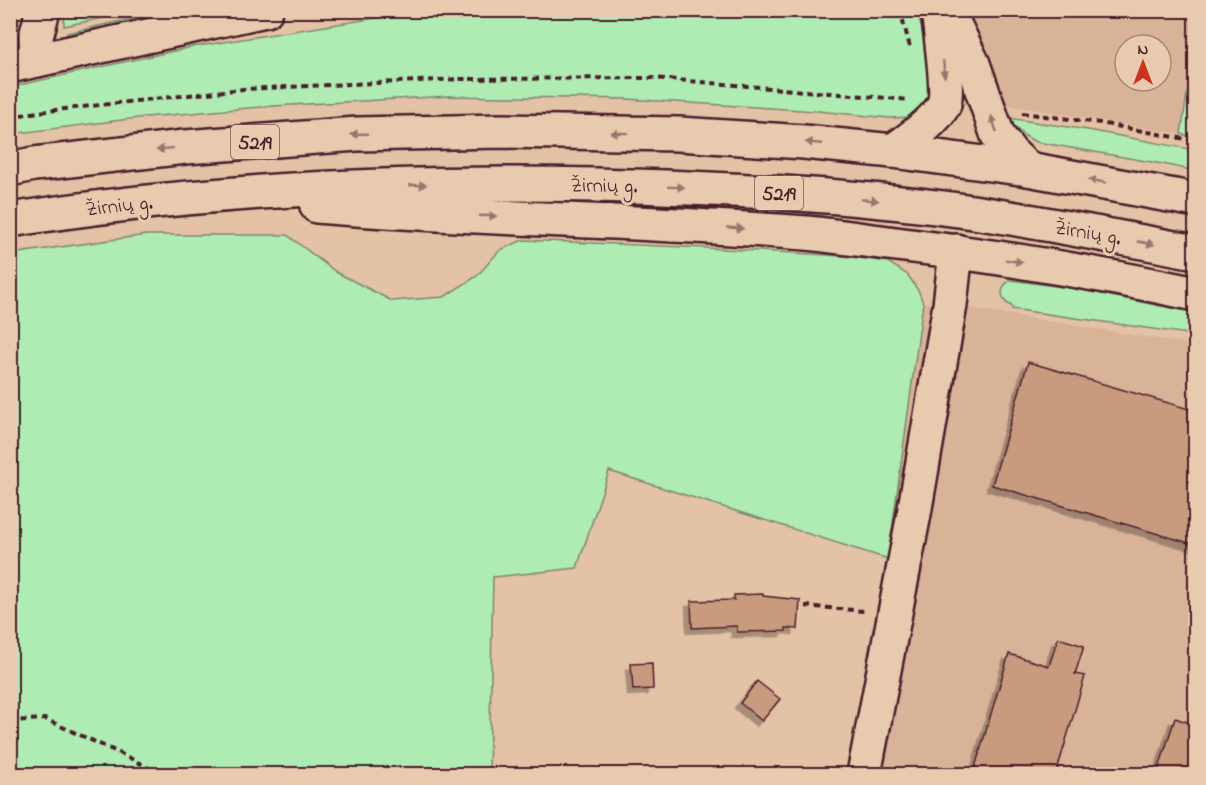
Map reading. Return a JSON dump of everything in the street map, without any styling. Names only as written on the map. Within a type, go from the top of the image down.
[{"type":"main road","points":[[24,63],[36,37],[43,10]]},
{"type":"main road","points":[[24,63],[266,10]]},
{"type":"main road","points":[[893,151],[932,120],[945,103],[938,10]]},
{"type":"main road","points":[[947,10],[973,64],[998,136],[1028,170]]},
{"type":"main road","name":"5219","points":[[10,169],[34,164],[185,147],[357,134],[501,131],[678,134],[804,142],[893,151],[1028,170],[1196,200]]},
{"type":"main road","name":"Žirnių g.","points":[[10,220],[199,196],[359,186],[530,184],[683,187],[885,201],[965,211],[1196,252]]},
{"type":"main road","name":"5219","points":[[199,196],[441,214],[809,234],[956,251],[1123,278],[1196,294]]},
{"type":"main road","points":[[864,774],[916,503],[946,328],[956,251]]},
{"type":"path","points":[[10,117],[243,89],[461,79],[654,78],[945,103]]},
{"type":"path","points":[[988,108],[1100,123],[1196,141]]},
{"type":"path","points":[[805,606],[895,614]]},
{"type":"path","points":[[10,721],[45,719],[160,774]]},
{"type":"shaded area","points":[[917,11],[1193,11],[1189,81],[1181,134],[932,92],[931,67]]},
{"type":"shaded area","points":[[923,303],[950,305],[1195,345],[1195,774],[845,774],[888,559]]},
{"type":"green space","points":[[65,10],[137,11],[64,26]]},
{"type":"green space","points":[[917,10],[931,67],[932,92],[924,110],[912,117],[890,118],[626,99],[450,96],[273,106],[146,117],[11,134],[10,87],[192,47],[421,11]]},
{"type":"green space","points":[[165,11],[183,11],[74,35],[67,33]]},
{"type":"green space","points":[[1193,11],[1196,11],[1195,138],[1181,134],[1189,81]]},
{"type":"green space","points":[[1008,118],[1195,150],[1195,171],[1037,142],[1021,133]]},
{"type":"green space","points":[[146,235],[287,235],[336,272],[392,301],[444,297],[477,276],[500,250],[523,240],[843,256],[888,262],[908,275],[923,303],[888,559],[609,471],[577,568],[493,577],[489,774],[11,774],[11,254]]},
{"type":"green space","points":[[1011,280],[1077,289],[1195,313],[1195,335],[1012,309],[1002,293],[1004,286]]},
{"type":"building","points":[[1028,362],[1196,411],[1196,545],[992,485]]},
{"type":"building","points":[[763,594],[763,596],[800,600],[798,629],[737,632],[737,626],[692,628],[691,601],[734,600],[734,595]]},
{"type":"building","points":[[1058,638],[1084,646],[1075,674],[1085,676],[1056,774],[973,774],[1009,654],[1049,666]]},
{"type":"building","points":[[652,663],[653,689],[633,690],[631,664]]},
{"type":"building","points":[[757,681],[780,699],[762,721],[740,703]]},
{"type":"building","points":[[1175,718],[1196,725],[1196,774],[1157,774]]}]
